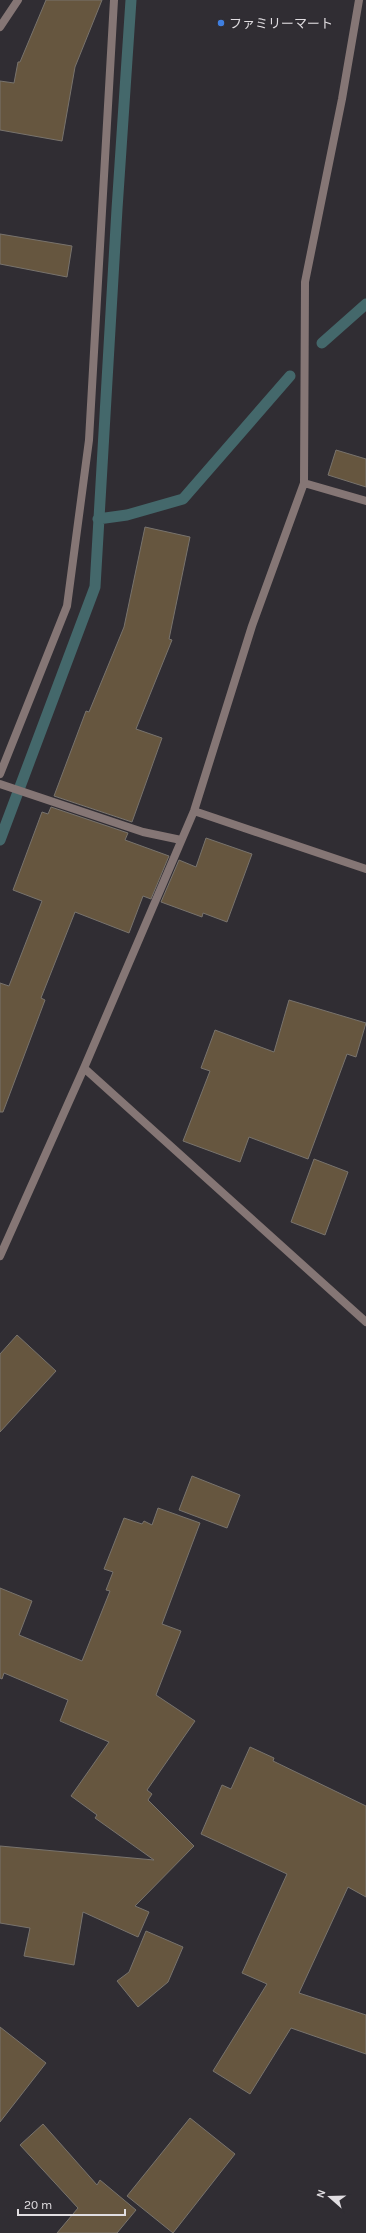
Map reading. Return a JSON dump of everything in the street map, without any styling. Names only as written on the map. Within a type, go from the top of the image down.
[{"type":"street","points":[[0,27],[18,0]]},
{"type":"street","points":[[0,774],[67,606],[90,440],[114,0]]},
{"type":"street","points":[[0,1256],[84,1068],[194,812],[252,626],[304,483],[305,282],[342,99],[359,0]]},
{"type":"street","points":[[304,483],[366,501]]},
{"type":"street","points":[[0,784],[28,795],[143,832],[181,840]]},
{"type":"street","points":[[194,812],[366,869]]},
{"type":"street","points":[[84,1068],[366,1322]]},
{"type":"building","points":[[46,0],[102,0],[75,67],[62,141],[0,130],[0,81],[14,83],[18,62],[20,62]]},
{"type":"building","points":[[0,234],[72,246],[67,277],[0,264]]},
{"type":"building","points":[[336,450],[366,459],[366,487],[328,475]]},
{"type":"building","points":[[145,527],[190,537],[169,639],[172,640],[136,729],[162,738],[132,822],[54,796],[86,711],[89,712],[124,627]]},
{"type":"building","points":[[51,807],[128,833],[125,840],[169,856],[151,899],[143,896],[129,933],[75,912],[41,998],[45,1000],[3,1112],[0,1112],[0,983],[9,986],[42,901],[13,890],[42,812],[48,814]]},
{"type":"building","points":[[206,838],[252,854],[227,922],[203,913],[202,917],[161,902],[179,860],[196,867]]},
{"type":"building","points":[[289,1000],[366,1023],[356,1057],[347,1054],[308,1159],[249,1137],[240,1162],[183,1141],[210,1071],[201,1068],[215,1030],[274,1052]]},
{"type":"building","points":[[314,1159],[348,1172],[325,1235],[291,1222]]},
{"type":"building","points":[[17,1335],[56,1371],[0,1432],[0,1354]]},
{"type":"building","points":[[192,1476],[240,1495],[227,1528],[179,1510]]},
{"type":"building","points":[[158,1508],[200,1523],[162,1624],[181,1631],[156,1695],[195,1721],[147,1790],[152,1794],[148,1800],[194,1846],[135,1906],[149,1912],[138,1937],[83,1912],[74,1965],[24,1956],[30,1928],[0,1923],[0,1846],[154,1860],[95,1818],[97,1815],[71,1796],[109,1742],[60,1721],[68,1700],[4,1673],[2,1679],[0,1678],[0,1588],[32,1601],[19,1635],[82,1661],[110,1591],[106,1590],[113,1572],[104,1569],[124,1518],[142,1524],[144,1521],[152,1525]]},
{"type":"building","points":[[250,1747],[274,1758],[273,1761],[366,1806],[366,1897],[348,1887],[299,1993],[366,2015],[366,2054],[291,2028],[250,2094],[213,2071],[267,1984],[242,1973],[287,1874],[201,1834],[222,1785],[231,1789]]},
{"type":"building","points":[[146,1931],[183,1947],[168,1982],[138,2007],[117,1981],[129,1972]]},
{"type":"building","points":[[0,2027],[46,2063],[0,2122]]},
{"type":"building","points":[[190,2118],[235,2154],[173,2233],[127,2196]]},
{"type":"building","points":[[43,2124],[97,2185],[100,2180],[136,2210],[117,2233],[57,2233],[78,2208],[20,2145]]},
{"type":"waterway","points":[[0,840],[95,587],[131,0]]},
{"type":"waterway","points":[[322,343],[366,304]]},
{"type":"waterway","points":[[98,519],[127,515],[183,499],[290,376]]},
{"type":"place","name":"ファミリーマート","points":[[221,23]]}]
